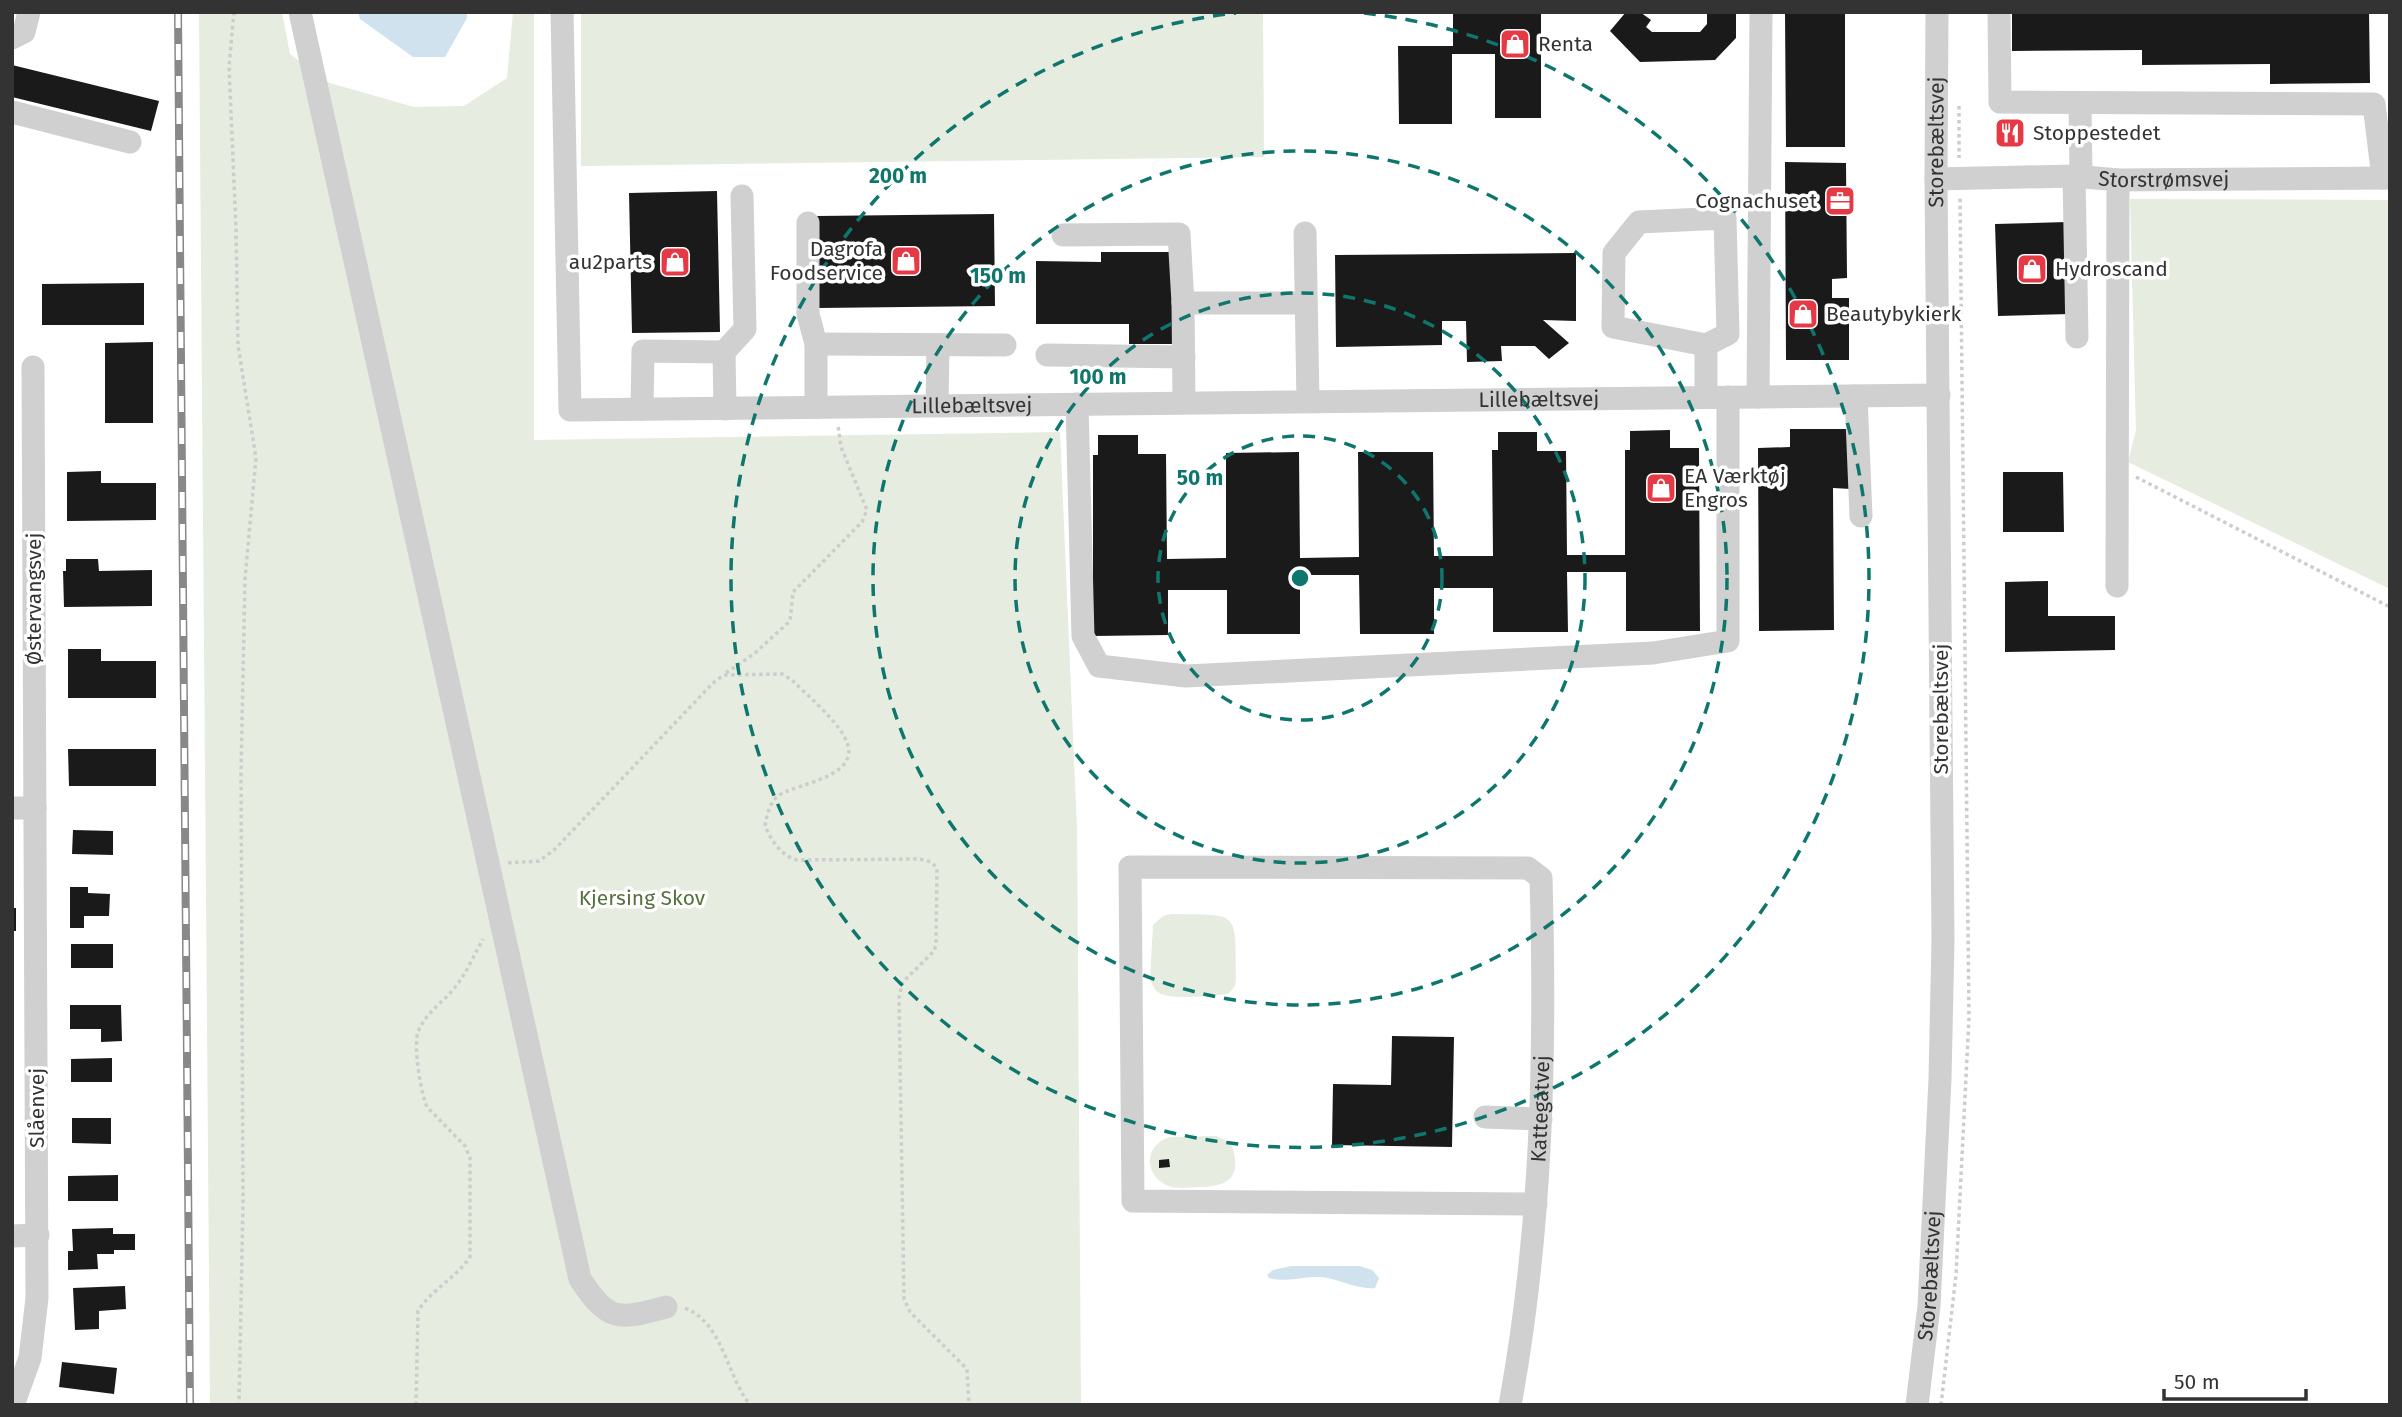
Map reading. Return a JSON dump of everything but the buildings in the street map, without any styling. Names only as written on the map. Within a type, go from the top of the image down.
[{"type":"street","points":[[12,38],[24,32],[29,12]]},
{"type":"street","points":[[300,12],[580,1279],[595,1302],[607,1312],[618,1316],[666,1307]]},
{"type":"street","name":"Lillebæltsvej","points":[[562,12],[570,410],[937,404],[1939,396]]},
{"type":"street","points":[[1758,397],[1761,12]]},
{"type":"street","name":"Storebæltsvej","points":[[1917,1405],[1929,1306],[1940,1079],[1942,968],[1937,12]]},
{"type":"street","points":[[1999,12],[2000,102],[2374,104],[2386,178]]},
{"type":"street","points":[[2077,337],[2080,103]]},
{"type":"street","points":[[12,112],[130,142]]},
{"type":"street","name":"Storstrømsvej","points":[[1936,179],[2078,176],[2118,180],[2386,178]]},
{"type":"street","points":[[2117,586],[2118,180]]},
{"type":"street","points":[[725,409],[724,352],[745,329],[742,197]]},
{"type":"street","points":[[1725,218],[1728,334],[1706,345],[1613,327],[1614,253],[1639,222],[1725,218]]},
{"type":"street","points":[[808,223],[808,314],[816,344],[826,407]]},
{"type":"street","points":[[1305,233],[1308,401]]},
{"type":"street","points":[[1063,235],[1179,234],[1184,303],[1184,402]]},
{"type":"street","points":[[1184,303],[1306,303]]},
{"type":"street","points":[[816,344],[1005,345]]},
{"type":"street","points":[[937,404],[938,345]]},
{"type":"street","points":[[1077,404],[1083,635],[1099,666],[1186,676],[1653,653],[1728,641],[1717,397],[1706,345]]},
{"type":"street","points":[[642,409],[643,351],[724,352]]},
{"type":"street","points":[[1047,355],[1184,357]]},
{"type":"street","name":"Østervangsvej","points":[[24,808],[33,367]]},
{"type":"street","points":[[1856,396],[1861,516]]},
{"type":"street","name":"Slåenvej","points":[[13,1405],[30,1358],[37,1298],[38,1235],[24,808]]},
{"type":"street","name":"Kattegatvej","points":[[1510,1405],[1524,1331],[1536,1204],[1541,1119],[1544,977],[1541,878],[1528,868],[1130,867],[1133,1201],[1536,1204]]},
{"type":"street","points":[[1485,1117],[1541,1119]]},
{"type":"street","points":[[12,1236],[38,1235]]},
{"type":"path","points":[[234,12],[229,66],[238,345],[256,458],[245,579],[241,760],[243,1202],[239,1405]]},
{"type":"path","points":[[488,863],[538,861],[554,850],[713,683],[755,653],[790,621],[793,592],[862,522],[867,510],[826,407]]},
{"type":"path","points":[[2117,467],[2390,607]]},
{"type":"path","points":[[724,675],[782,674],[792,680],[843,735],[849,747],[848,757],[836,771],[812,784],[779,795],[770,806],[765,826],[781,851],[797,860],[920,859],[932,862],[937,868],[936,945],[934,951],[902,983],[899,998],[904,1299],[911,1312],[967,1369],[969,1405]]},
{"type":"path","points":[[416,1405],[418,1311],[470,1257],[470,1158],[465,1146],[424,1100],[420,1086],[417,1034],[430,1013],[464,976],[498,909]]},
{"type":"path","points":[[666,1307],[688,1309],[707,1324],[750,1405]]},
{"type":"green space","name":"Kjersing Skov","points":[[199,12],[282,12],[290,54],[330,83],[414,107],[464,106],[507,78],[513,12],[534,12],[534,440],[1060,432],[1077,829],[1081,1405],[210,1405]]},
{"type":"green space","points":[[581,12],[1263,12],[1264,157],[581,166]]},
{"type":"green space","points":[[2130,199],[2390,200],[2390,589],[2128,462],[2136,430]]},
{"type":"green space","points":[[1211,915],[1229,921],[1235,940],[1236,979],[1235,986],[1228,994],[1173,996],[1154,989],[1150,979],[1153,925],[1163,916]]},
{"type":"green space","points":[[1216,1136],[1231,1143],[1234,1154],[1234,1171],[1227,1181],[1210,1186],[1175,1188],[1162,1183],[1154,1175],[1150,1165],[1151,1154],[1161,1141],[1170,1137]]},
{"type":"water","points":[[358,12],[467,12],[467,18],[445,57],[413,57],[360,19]]},
{"type":"water","points":[[1291,1266],[1359,1266],[1372,1270],[1379,1278],[1375,1288],[1368,1288],[1327,1278],[1282,1280],[1269,1278],[1267,1275],[1273,1270]]},
{"type":"railway","points":[[178,12],[190,1405]]},
{"type":"place","name":"Renta","points":[[1515,44]]},
{"type":"place","name":"Stoppestedet","points":[[2010,133]]},
{"type":"place","name":"Cognachuset","points":[[1840,201]]},
{"type":"place","name":"Dagrofa Foodservice","points":[[906,261]]},
{"type":"place","name":"au2parts","points":[[675,262]]},
{"type":"place","name":"Hydroscand","points":[[2032,269]]},
{"type":"place","name":"Beautybykierk","points":[[1803,314]]},
{"type":"place","name":"EA Værktøj Engros","points":[[1661,488]]}]
